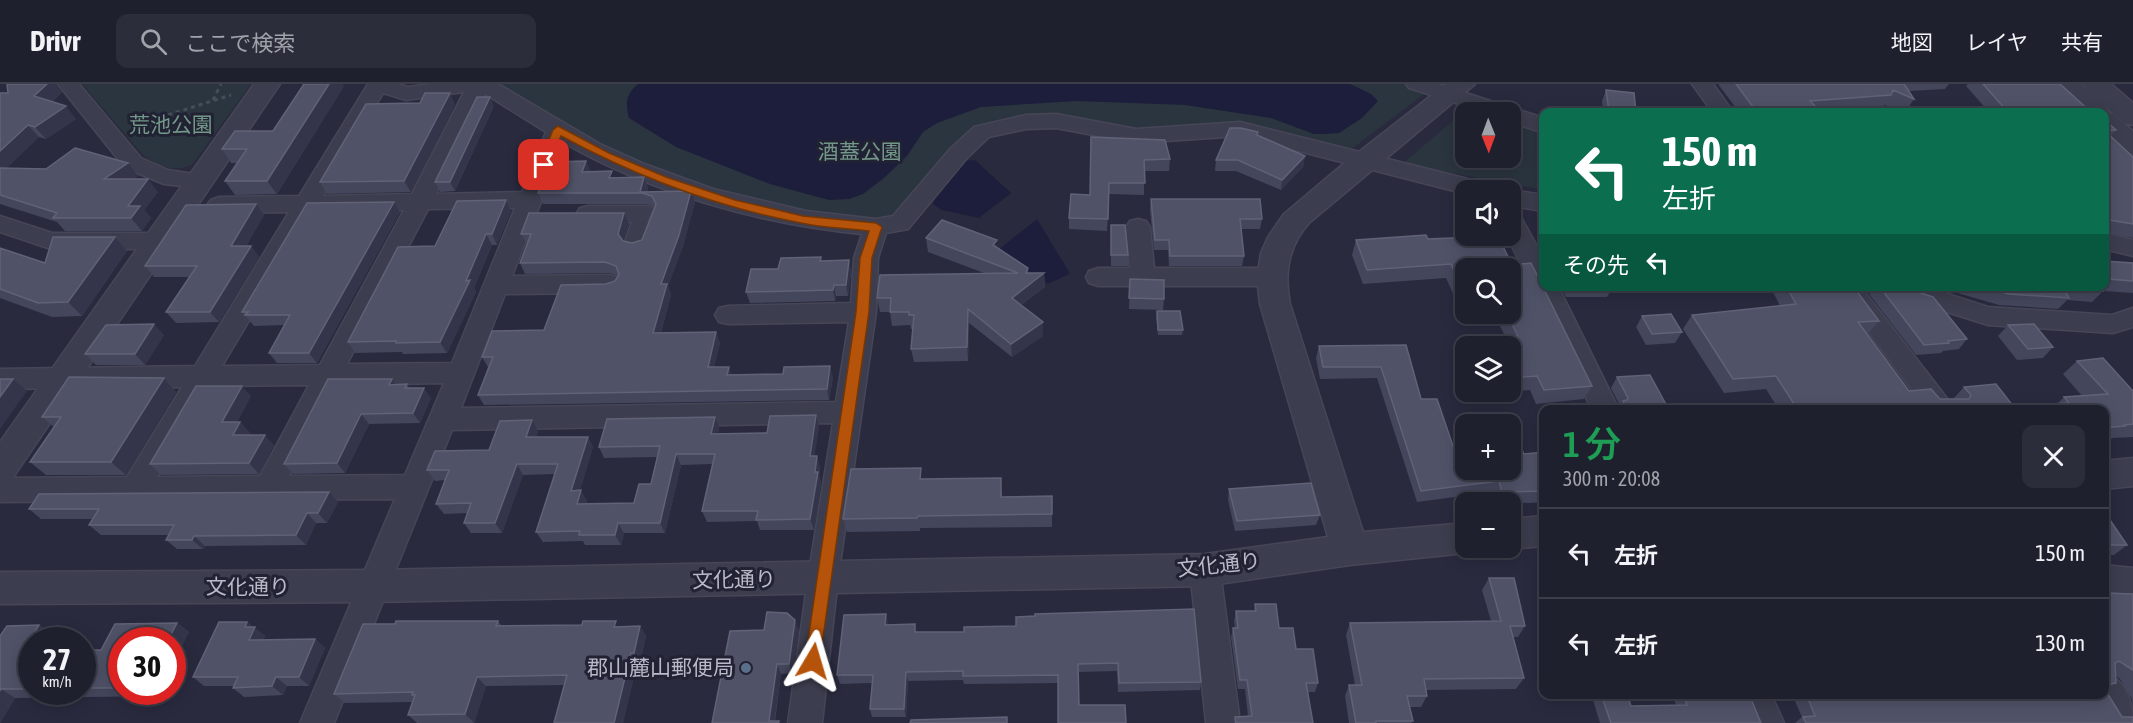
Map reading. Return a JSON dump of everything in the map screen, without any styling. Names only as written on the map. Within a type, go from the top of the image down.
[{"type":"street","points":[[68,84],[133,163],[164,177],[199,181]]},
{"type":"street","points":[[135,489],[378,84],[406,94],[478,86],[488,87],[558,130],[605,155],[662,180],[733,204],[803,220],[876,227],[900,223],[959,153],[982,132],[1026,122],[1056,121],[1136,136],[1240,129],[1455,183]]},
{"type":"street","points":[[1416,84],[1455,89],[1483,102]]},
{"type":"street","points":[[1702,84],[1719,108]]},
{"type":"street","points":[[2066,84],[2092,108]]},
{"type":"street","points":[[2096,84],[2121,116],[2133,146]]},
{"type":"street","points":[[268,488],[420,202],[478,86]]},
{"type":"street","points":[[0,469],[199,181],[254,88]]},
{"type":"street","points":[[1350,549],[1272,293],[1276,252],[1291,225],[1365,160],[1455,89]]},
{"type":"street","points":[[1521,118],[1539,124]]},
{"type":"street","points":[[317,723],[462,373],[496,285],[542,211],[558,130]]},
{"type":"street","points":[[1521,200],[1539,202]]},
{"type":"street","points":[[182,206],[420,202],[542,211],[646,214],[636,244]]},
{"type":"street","points":[[0,224],[51,242],[158,241]]},
{"type":"street","points":[[805,723],[823,578],[863,312],[866,258],[876,227]]},
{"type":"street","points":[[1138,227],[1143,277]]},
{"type":"street","points":[[1521,240],[1539,275]]},
{"type":"street","points":[[2109,241],[2133,248]]},
{"type":"street","points":[[1098,277],[1272,277]]},
{"type":"street","points":[[496,285],[610,284]]},
{"type":"street","points":[[1547,291],[1604,405]]},
{"type":"street","points":[[1850,291],[1939,405]]},
{"type":"street","points":[[1909,291],[1988,316],[2113,324],[2133,317]]},
{"type":"street","points":[[728,315],[863,312]]},
{"type":"street","points":[[0,379],[462,373]]},
{"type":"street","points":[[443,419],[848,412]]},
{"type":"street","points":[[2109,474],[2133,472]]},
{"type":"street","points":[[0,490],[415,487]]},
{"type":"street","points":[[1521,533],[1539,531]]},
{"type":"street","name":"文化通り","points":[[0,588],[373,586],[1205,570],[1350,549],[1455,539]]},
{"type":"street","points":[[1205,570],[1223,723]]},
{"type":"street","points":[[2109,579],[2133,581]]},
{"type":"street","points":[[2109,695],[2126,723]]},
{"type":"street","points":[[1756,699],[1767,723]]},
{"type":"path","points":[[213,101],[221,84]]},
{"type":"path","points":[[129,128],[254,88]]},
{"type":"green space","name":"荒池公園","points":[[82,84],[251,84],[192,165],[172,168],[155,163],[143,155]]},
{"type":"green space","name":"酒蓋公園","points":[[496,84],[1408,84],[1421,88],[1424,94],[1349,151],[1245,123],[1146,132],[1028,119],[978,126],[894,216],[872,221],[815,216],[733,198],[615,153]]},
{"type":"green space","points":[[1455,119],[1455,168],[1521,168],[1521,125],[1539,131],[1539,189],[1521,186],[1521,180],[1489,180],[1402,164]]},
{"type":"shaded area","name":"酒蓋公園","points":[[638,84],[1350,84],[1371,94],[1378,101],[1362,118],[1339,133],[1325,134],[1314,134],[1271,118],[1185,105],[1077,101],[981,107],[937,123],[923,132],[907,156],[863,194],[849,199],[829,200],[770,184],[676,147],[629,118],[628,99],[631,91]]},
{"type":"shaded area","points":[[975,160],[1011,193],[979,218],[942,210],[933,204],[938,188],[963,161]]},
{"type":"shaded area","points":[[1037,219],[1069,272],[1048,284],[998,250]]},
{"type":"building","points":[[7,84],[47,84],[34,96],[66,106],[35,127],[28,125],[0,151],[0,93],[8,93]]},
{"type":"building","points":[[304,84],[329,84],[267,181],[225,181],[247,149],[222,149],[235,131],[273,131]]},
{"type":"building","points":[[1736,84],[1904,84],[1914,99],[1893,90],[1891,95],[1810,101],[1816,107],[1754,108]]},
{"type":"building","points":[[1983,84],[2060,84],[2087,108],[2004,108]]},
{"type":"building","points":[[1606,90],[1634,93],[1636,108],[1608,108]]},
{"type":"building","points":[[425,93],[450,93],[404,181],[320,182],[366,104],[420,103]]},
{"type":"building","points":[[477,97],[490,97],[450,182],[435,182]]},
{"type":"building","points":[[2109,124],[2116,130],[2109,131]]},
{"type":"building","points":[[1230,128],[1258,132],[1257,135],[1305,156],[1282,180],[1238,160],[1216,160]]},
{"type":"building","points":[[2109,135],[2133,157],[2133,224],[2109,220]]},
{"type":"building","points":[[1091,137],[1165,140],[1170,159],[1144,160],[1145,183],[1109,183],[1108,219],[1069,218],[1071,194],[1090,195]]},
{"type":"building","points":[[75,148],[128,163],[104,179],[148,179],[128,206],[140,206],[131,218],[53,218],[57,213],[0,195],[0,168],[46,169]]},
{"type":"building","points":[[586,161],[582,172],[612,171],[609,178],[644,177],[640,192],[691,191],[679,235],[661,284],[667,284],[653,333],[716,332],[708,367],[729,367],[727,375],[783,374],[784,367],[830,366],[827,389],[478,395],[493,357],[482,357],[492,331],[544,330],[561,285],[606,284],[615,281],[619,274],[616,266],[605,262],[520,263],[531,234],[521,234],[529,213],[624,213],[618,234],[623,241],[632,243],[642,240],[656,204],[652,196],[642,193],[538,193],[550,162]]},
{"type":"building","points":[[1151,199],[1260,199],[1262,219],[1240,219],[1244,256],[1170,256],[1169,240],[1155,240]]},
{"type":"building","points":[[506,200],[492,234],[486,234],[466,281],[470,280],[440,342],[348,342],[398,247],[435,246],[457,201]]},
{"type":"building","points":[[394,202],[309,353],[269,353],[290,315],[245,315],[248,312],[242,312],[307,203]]},
{"type":"building","points":[[256,204],[231,246],[251,246],[210,312],[166,312],[197,266],[145,266],[186,205]]},
{"type":"building","points":[[942,220],[997,240],[993,245],[1028,268],[1026,273],[1044,273],[1012,298],[1043,322],[1011,344],[968,309],[967,347],[911,349],[914,315],[909,315],[909,312],[890,312],[891,298],[877,298],[880,275],[1018,273],[926,238]]},
{"type":"building","points":[[1111,225],[1125,225],[1128,255],[1111,255]]},
{"type":"building","points":[[1426,235],[1428,239],[1455,238],[1455,246],[1503,246],[1509,258],[1455,258],[1455,273],[1451,264],[1367,270],[1356,240]]},
{"type":"building","points":[[53,237],[115,237],[68,302],[38,303],[0,289],[0,248],[45,263]]},
{"type":"building","points":[[821,257],[820,261],[849,260],[846,285],[834,285],[833,290],[746,292],[751,269],[778,269],[781,258]]},
{"type":"building","points":[[2109,261],[2133,263],[2133,281],[2109,279]]},
{"type":"building","points":[[1531,263],[1539,279],[1539,291],[1545,291],[1592,386],[1544,390],[1537,376],[1521,377],[1521,336],[1518,336],[1512,324],[1521,324],[1521,264]]},
{"type":"building","points":[[1130,279],[1164,280],[1164,299],[1129,298]]},
{"type":"building","points":[[1789,291],[1857,291],[1879,321],[1858,322],[1909,391],[1931,389],[1940,399],[1969,399],[1971,395],[1964,387],[1996,384],[2012,405],[1795,405],[1776,376],[1733,379],[1692,315],[1796,304]]},
{"type":"building","points":[[1883,291],[1915,291],[1933,297],[1967,339],[1924,345]]},
{"type":"building","points":[[1998,291],[2065,291],[2069,298],[2009,294]]},
{"type":"building","points":[[1157,311],[1180,311],[1183,330],[1158,330]]},
{"type":"building","points":[[1671,314],[1682,332],[1652,334],[1642,316]]},
{"type":"building","points":[[154,324],[135,354],[85,354],[106,325]]},
{"type":"building","points":[[2034,324],[2053,347],[2028,349],[2008,325]]},
{"type":"building","points":[[1406,345],[1421,399],[1437,399],[1455,449],[1455,480],[1521,480],[1521,448],[1524,454],[1539,452],[1539,491],[1502,492],[1499,481],[1421,491],[1381,367],[1323,367],[1319,346]]},
{"type":"building","points":[[2103,358],[2133,391],[2133,424],[2109,428],[2109,405],[2032,405],[2069,403],[2064,397],[2108,394],[2077,361]]},
{"type":"building","points":[[1650,375],[1666,405],[1625,405],[1623,401],[1628,398],[1617,377]]},
{"type":"building","points":[[69,377],[164,378],[111,462],[30,462],[61,417],[42,417]]},
{"type":"building","points":[[0,379],[13,379],[0,397]]},
{"type":"building","points":[[328,379],[392,379],[389,385],[407,384],[405,388],[424,388],[413,413],[361,414],[337,463],[284,464]]},
{"type":"building","points":[[196,386],[242,386],[222,422],[240,422],[233,435],[265,435],[249,463],[150,464]]},
{"type":"building","points":[[816,415],[810,456],[817,456],[815,472],[818,472],[810,519],[756,520],[758,511],[702,511],[715,454],[676,454],[660,523],[618,523],[615,535],[579,535],[580,531],[536,532],[558,464],[517,464],[495,523],[464,523],[471,503],[436,504],[449,470],[427,470],[435,451],[489,450],[500,421],[532,420],[526,437],[588,437],[571,491],[581,490],[577,504],[634,503],[639,484],[651,484],[660,446],[599,447],[607,419],[715,417],[711,434],[767,433],[770,416]]},
{"type":"building","points":[[921,468],[920,479],[1001,478],[1001,497],[1052,496],[1052,514],[843,519],[851,469]]},
{"type":"building","points":[[1311,483],[1320,515],[1237,521],[1229,489]]},
{"type":"building","points":[[329,492],[318,513],[307,513],[296,535],[194,536],[192,540],[166,540],[174,525],[89,525],[99,509],[29,509],[39,494]]},
{"type":"building","points":[[2110,520],[2127,545],[2109,545]]},
{"type":"building","points":[[1489,578],[1514,578],[1525,626],[1510,626],[1524,678],[1424,679],[1427,696],[1407,696],[1413,721],[1356,723],[1349,685],[1362,685],[1350,623],[1501,621]]},
{"type":"building","points":[[2109,593],[2133,594],[2133,670],[2119,661],[2115,663],[2116,683],[2109,684]]},
{"type":"building","points":[[1255,604],[1276,604],[1279,628],[1293,628],[1296,649],[1313,649],[1318,683],[1306,683],[1313,723],[1236,723],[1235,717],[1252,716],[1247,680],[1240,680],[1233,628],[1238,628],[1236,611],[1256,611]]},
{"type":"building","points":[[1194,609],[1201,682],[1119,683],[1118,663],[1078,664],[1079,705],[1125,705],[1126,723],[1058,723],[1058,675],[963,676],[963,671],[906,672],[904,709],[870,709],[873,675],[837,675],[844,615],[886,614],[885,625],[915,624],[915,632],[964,632],[964,627],[1016,626],[1016,617],[1035,616],[1035,614]]},
{"type":"building","points":[[767,612],[787,613],[795,620],[789,664],[777,664],[769,721],[779,721],[778,723],[712,723],[730,631],[764,630]]},
{"type":"building","points":[[396,621],[498,621],[496,626],[582,625],[583,621],[616,621],[614,627],[640,626],[614,723],[554,723],[567,675],[477,677],[465,714],[408,715],[415,695],[412,695],[413,692],[334,694],[363,624],[395,624]]},
{"type":"building","points":[[219,622],[247,622],[245,627],[255,627],[249,640],[315,639],[299,677],[276,677],[272,686],[233,688],[238,677],[193,677]]},
{"type":"building","points":[[177,623],[175,627],[113,627],[115,624]]},
{"type":"building","points":[[39,625],[38,627],[18,627],[18,689],[1,689],[0,691],[0,636],[7,626]]},
{"type":"building","points":[[108,637],[108,688],[96,688],[96,650],[101,650]]},
{"type":"building","points":[[2109,696],[2122,717],[2133,717],[2133,723],[1806,723],[1803,717],[1815,716],[1808,699],[2109,699]]},
{"type":"building","points":[[1603,699],[1629,699],[1631,706],[1687,705],[1685,699],[1751,699],[1761,723],[1611,723]]},
{"type":"building","points":[[1007,717],[1007,723],[910,723],[911,720]]},
{"type":"place","name":"郡山麓山郵便局","points":[[746,668]]},
{"type":"route","points":[[544,165],[558,130],[605,155],[662,180],[733,204],[803,220],[876,227],[866,258],[863,312],[823,578],[813,661]]}]
